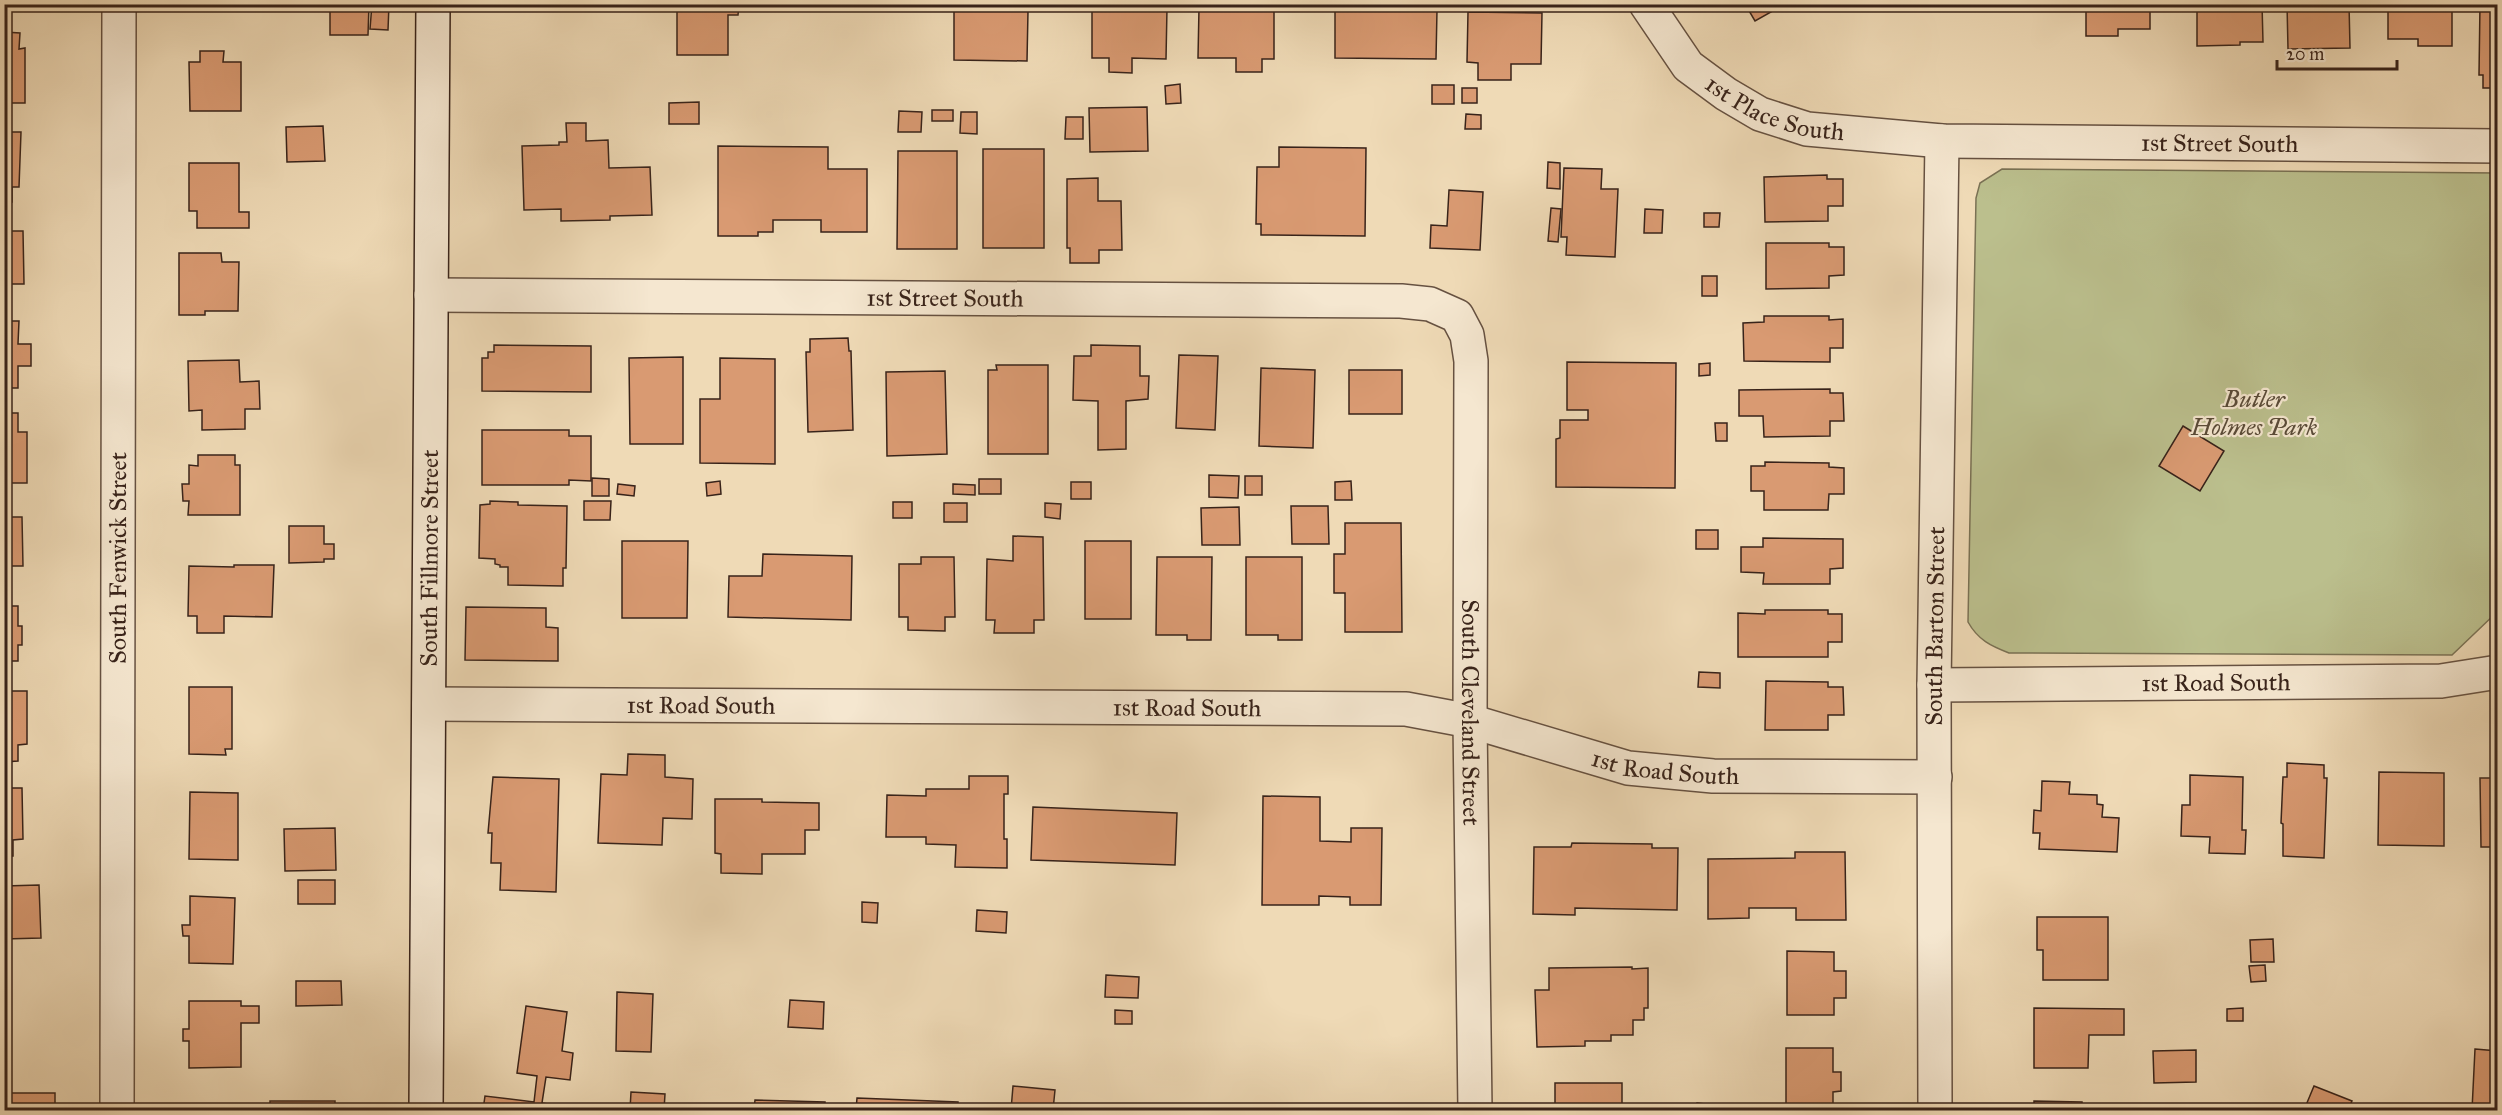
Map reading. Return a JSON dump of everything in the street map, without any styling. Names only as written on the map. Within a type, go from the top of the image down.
[{"type":"street","name":"South Fenwick Street","points":[[117,1110],[119,4]]},
{"type":"street","name":"South Fillmore Street","points":[[426,1110],[433,4]]},
{"type":"street","name":"1st Place South","points":[[1646,4],[1688,66],[1726,94],[1760,114],[1807,129],[1942,141]]},
{"type":"street","name":"1st Street South","points":[[1942,141],[2498,146]]},
{"type":"street","name":"South Barton Street","points":[[1935,1110],[1934,685],[1942,141]]},
{"type":"street","name":"1st Street South","points":[[431,295],[1401,301],[1430,304],[1457,316]]},
{"type":"street","name":"South Cleveland Street","points":[[1457,316],[1467,335],[1471,361],[1470,721],[1475,1110]]},
{"type":"street","name":"1st Road South","points":[[1934,685],[2441,681],[2498,672]]},
{"type":"street","name":"1st Road South","points":[[429,704],[1406,709],[1470,721],[1628,768],[1713,776],[1935,777]]},
{"type":"green space","name":"Butler Holmes Park","points":[[2002,169],[2497,173],[2497,612],[2452,655],[2009,653],[1981,638],[1968,622],[1976,198],[1980,183]]},
{"type":"building","points":[[330,4],[369,4],[368,35],[330,35]]},
{"type":"building","points":[[372,4],[389,4],[388,30],[370,29]]},
{"type":"building","points":[[677,4],[739,4],[738,15],[728,15],[728,55],[677,55]]},
{"type":"building","points":[[1745,4],[1785,4],[1755,21]]},
{"type":"building","points":[[2086,4],[2150,4],[2150,29],[2118,29],[2118,36],[2086,36]]},
{"type":"building","points":[[2197,4],[2262,4],[2263,42],[2197,46]]},
{"type":"building","points":[[2287,4],[2349,4],[2350,48],[2288,49]]},
{"type":"building","points":[[2388,4],[2452,4],[2452,46],[2418,46],[2418,39],[2388,39]]},
{"type":"building","points":[[2480,4],[2498,4],[2498,88],[2483,88],[2483,75],[2479,75]]},
{"type":"building","points":[[1367,6],[1383,6],[1383,9],[1437,10],[1436,59],[1335,58],[1335,9],[1367,10]]},
{"type":"building","points":[[1092,7],[1167,8],[1166,59],[1132,58],[1132,73],[1109,72],[1109,58],[1092,58]]},
{"type":"building","points":[[1199,8],[1274,8],[1274,59],[1262,59],[1262,72],[1236,72],[1236,58],[1198,58]]},
{"type":"building","points":[[954,9],[1028,11],[1027,61],[954,60]]},
{"type":"building","points":[[1468,12],[1542,13],[1541,64],[1511,64],[1511,80],[1478,80],[1478,63],[1467,62]]},
{"type":"building","points":[[4,32],[20,33],[19,49],[25,48],[25,103],[4,103]]},
{"type":"building","points":[[200,51],[224,51],[223,62],[241,62],[241,111],[190,111],[189,62],[200,62]]},
{"type":"building","points":[[1180,84],[1181,103],[1166,104],[1165,86]]},
{"type":"building","points":[[1432,85],[1454,85],[1454,104],[1432,104]]},
{"type":"building","points":[[1462,88],[1477,88],[1477,103],[1462,103]]},
{"type":"building","points":[[699,102],[699,124],[669,124],[669,103]]},
{"type":"building","points":[[1147,107],[1148,151],[1090,152],[1089,108]]},
{"type":"building","points":[[932,110],[953,110],[953,121],[932,121]]},
{"type":"building","points":[[899,111],[922,112],[921,132],[898,132]]},
{"type":"building","points":[[961,112],[977,112],[977,134],[960,133]]},
{"type":"building","points":[[1466,114],[1481,115],[1481,129],[1465,129]]},
{"type":"building","points":[[1066,117],[1083,117],[1083,139],[1065,139]]},
{"type":"building","points":[[566,123],[586,123],[586,141],[608,140],[609,168],[650,167],[652,215],[610,216],[610,220],[561,221],[561,209],[524,210],[522,146],[559,145],[559,142],[567,142]]},
{"type":"building","points":[[323,126],[325,161],[287,162],[286,127]]},
{"type":"building","points":[[4,132],[21,132],[19,187],[12,187],[12,202],[4,202]]},
{"type":"building","points":[[718,146],[828,147],[828,169],[867,169],[867,232],[821,232],[821,220],[773,220],[773,232],[758,232],[758,236],[718,236]]},
{"type":"building","points":[[1279,147],[1366,148],[1365,236],[1261,235],[1261,224],[1256,224],[1257,167],[1279,167]]},
{"type":"building","points":[[983,149],[1044,149],[1044,248],[983,248]]},
{"type":"building","points":[[898,151],[957,151],[957,249],[897,249]]},
{"type":"building","points":[[1548,162],[1560,163],[1560,189],[1547,188]]},
{"type":"building","points":[[189,163],[239,163],[239,212],[249,212],[249,228],[197,228],[197,211],[189,211]]},
{"type":"building","points":[[1564,168],[1602,169],[1601,189],[1618,189],[1615,257],[1566,255],[1567,237],[1561,237]]},
{"type":"building","points":[[1827,175],[1827,179],[1843,179],[1843,206],[1828,206],[1828,221],[1765,222],[1764,177]]},
{"type":"building","points":[[1098,178],[1098,201],[1121,201],[1122,250],[1099,250],[1099,263],[1070,263],[1070,248],[1067,248],[1067,179]]},
{"type":"building","points":[[1449,190],[1483,192],[1480,250],[1430,248],[1431,225],[1447,226]]},
{"type":"building","points":[[1551,208],[1561,209],[1558,242],[1548,241]]},
{"type":"building","points":[[1645,209],[1663,210],[1662,233],[1644,233]]},
{"type":"building","points":[[1704,213],[1720,213],[1719,227],[1704,227]]},
{"type":"building","points":[[4,231],[23,231],[24,284],[4,284]]},
{"type":"building","points":[[1766,243],[1829,243],[1829,247],[1844,247],[1844,275],[1829,276],[1829,288],[1766,289]]},
{"type":"building","points":[[179,253],[221,253],[222,262],[239,262],[238,311],[205,311],[205,315],[179,315]]},
{"type":"building","points":[[1702,276],[1717,276],[1717,296],[1702,296]]},
{"type":"building","points":[[1764,316],[1829,316],[1829,320],[1843,319],[1843,348],[1830,348],[1830,362],[1744,361],[1743,323],[1764,322]]},
{"type":"building","points":[[4,321],[19,321],[18,344],[31,344],[31,366],[18,366],[18,388],[4,388]]},
{"type":"building","points":[[848,338],[849,351],[851,351],[853,430],[808,432],[806,352],[810,352],[810,339]]},
{"type":"building","points":[[494,345],[591,346],[591,392],[482,391],[482,358],[488,358],[488,352],[494,352]]},
{"type":"building","points":[[1091,345],[1140,346],[1140,376],[1149,376],[1148,399],[1126,401],[1126,449],[1098,450],[1098,401],[1073,400],[1074,356],[1091,356]]},
{"type":"building","points":[[1179,355],[1218,356],[1215,430],[1176,428]]},
{"type":"building","points":[[683,357],[683,444],[630,444],[629,358]]},
{"type":"building","points":[[720,358],[775,359],[775,464],[700,463],[700,399],[720,399]]},
{"type":"building","points":[[239,360],[240,382],[259,381],[260,409],[245,409],[245,429],[202,430],[202,410],[189,411],[188,361]]},
{"type":"building","points":[[1567,362],[1676,363],[1675,488],[1556,487],[1556,439],[1560,438],[1560,420],[1588,420],[1588,410],[1567,410]]},
{"type":"building","points":[[1710,363],[1710,375],[1699,376],[1699,364]]},
{"type":"building","points":[[996,365],[1048,365],[1048,454],[988,454],[988,370],[997,370]]},
{"type":"building","points":[[1261,368],[1315,370],[1313,448],[1259,446]]},
{"type":"building","points":[[1349,370],[1402,370],[1402,414],[1349,414]]},
{"type":"building","points":[[945,371],[947,454],[887,456],[886,372]]},
{"type":"building","points":[[1830,389],[1830,393],[1843,393],[1844,421],[1830,421],[1830,436],[1764,437],[1763,416],[1739,416],[1739,390]]},
{"type":"building","points":[[4,413],[18,413],[18,432],[27,432],[27,483],[4,483]]},
{"type":"building","points":[[1715,423],[1727,423],[1727,441],[1716,441]]},
{"type":"building","points":[[2183,426],[2224,451],[2200,491],[2159,466]]},
{"type":"building","points":[[482,430],[569,430],[569,436],[591,436],[591,481],[569,480],[569,485],[482,485]]},
{"type":"building","points":[[198,455],[235,455],[235,465],[240,465],[240,515],[188,515],[189,501],[183,501],[182,484],[189,484],[189,465],[198,466]]},
{"type":"building","points":[[1765,462],[1829,463],[1829,467],[1844,468],[1844,494],[1829,494],[1828,510],[1764,510],[1764,491],[1751,491],[1751,466],[1765,466]]},
{"type":"building","points":[[1209,475],[1239,476],[1238,498],[1209,497]]},
{"type":"building","points":[[1245,476],[1262,476],[1262,495],[1245,495]]},
{"type":"building","points":[[592,478],[609,479],[609,496],[592,496]]},
{"type":"building","points":[[979,479],[1001,479],[1001,494],[979,494]]},
{"type":"building","points":[[720,481],[721,494],[707,496],[706,483]]},
{"type":"building","points":[[1351,481],[1352,500],[1335,500],[1335,482]]},
{"type":"building","points":[[1071,482],[1091,482],[1091,499],[1071,499]]},
{"type":"building","points":[[618,484],[635,486],[634,496],[617,494]]},
{"type":"building","points":[[953,484],[975,485],[975,495],[953,494]]},
{"type":"building","points":[[490,501],[518,502],[518,505],[567,506],[566,568],[563,568],[563,586],[508,585],[508,567],[495,564],[495,559],[479,558],[480,505],[490,504]]},
{"type":"building","points":[[584,501],[611,501],[610,520],[584,520]]},
{"type":"building","points":[[893,502],[912,502],[912,518],[893,518]]},
{"type":"building","points":[[944,503],[967,503],[967,522],[944,522]]},
{"type":"building","points":[[1045,503],[1061,504],[1060,519],[1045,517]]},
{"type":"building","points":[[1291,506],[1328,506],[1329,544],[1292,544]]},
{"type":"building","points":[[1239,507],[1240,545],[1202,545],[1201,508]]},
{"type":"building","points":[[4,517],[22,517],[23,566],[4,566]]},
{"type":"building","points":[[1345,523],[1401,523],[1402,632],[1345,632],[1345,593],[1334,593],[1334,554],[1345,554]]},
{"type":"building","points":[[289,526],[324,526],[324,544],[334,544],[334,559],[324,559],[324,562],[289,563]]},
{"type":"building","points":[[1696,530],[1718,530],[1718,549],[1696,549]]},
{"type":"building","points":[[1013,536],[1043,537],[1044,620],[1034,620],[1034,633],[994,633],[995,620],[986,620],[987,559],[1013,561]]},
{"type":"building","points":[[1763,538],[1843,539],[1843,568],[1830,569],[1830,584],[1763,584],[1764,573],[1741,572],[1741,547],[1763,547]]},
{"type":"building","points":[[622,541],[688,541],[687,618],[622,618]]},
{"type":"building","points":[[1085,541],[1131,541],[1131,619],[1085,619]]},
{"type":"building","points":[[763,554],[852,556],[851,620],[728,617],[729,576],[762,576]]},
{"type":"building","points":[[921,557],[954,557],[955,617],[945,617],[945,631],[908,630],[908,617],[899,617],[899,564],[921,564]]},
{"type":"building","points":[[1157,557],[1212,557],[1211,640],[1187,640],[1187,635],[1156,635]]},
{"type":"building","points":[[1246,557],[1302,557],[1302,640],[1278,640],[1278,635],[1246,635]]},
{"type":"building","points":[[234,565],[274,565],[272,617],[224,616],[224,633],[197,633],[197,616],[188,616],[189,566],[234,567]]},
{"type":"building","points":[[4,592],[11,592],[11,606],[18,606],[18,626],[22,626],[22,645],[18,645],[18,661],[4,661]]},
{"type":"building","points":[[466,607],[546,608],[546,627],[558,628],[558,661],[465,660]]},
{"type":"building","points":[[1765,610],[1828,610],[1828,614],[1842,614],[1842,642],[1828,642],[1828,657],[1738,657],[1738,613],[1765,614]]},
{"type":"building","points":[[1699,672],[1720,673],[1720,688],[1698,687]]},
{"type":"building","points":[[1766,681],[1828,682],[1828,687],[1843,687],[1844,715],[1828,715],[1828,730],[1765,730]]},
{"type":"building","points":[[189,687],[232,687],[232,749],[225,749],[226,755],[189,754]]},
{"type":"building","points":[[4,691],[27,691],[27,744],[18,745],[18,761],[4,762]]},
{"type":"building","points":[[628,754],[665,755],[665,777],[693,779],[692,819],[663,818],[662,845],[598,843],[601,774],[627,775]]},
{"type":"building","points":[[2287,763],[2324,765],[2324,778],[2327,778],[2324,858],[2283,856],[2283,824],[2281,823],[2283,777],[2287,777]]},
{"type":"building","points":[[2379,772],[2444,773],[2444,846],[2378,845]]},
{"type":"building","points":[[2190,775],[2243,777],[2242,830],[2246,830],[2245,854],[2209,853],[2210,837],[2181,836],[2182,805],[2190,805]]},
{"type":"building","points":[[969,776],[1008,776],[1008,794],[1004,794],[1004,839],[1007,839],[1007,868],[955,867],[956,845],[926,844],[926,837],[886,837],[887,795],[926,796],[926,789],[969,789]]},
{"type":"building","points":[[493,777],[559,779],[556,892],[500,890],[501,863],[491,863],[492,833],[488,833]]},
{"type":"building","points":[[2480,778],[2498,778],[2498,847],[2481,847]]},
{"type":"building","points":[[2042,781],[2070,782],[2069,794],[2097,795],[2097,804],[2103,805],[2102,817],[2119,818],[2117,852],[2039,849],[2040,833],[2033,833],[2034,810],[2041,811]]},
{"type":"building","points":[[4,788],[22,788],[23,839],[13,840],[13,856],[4,856]]},
{"type":"building","points":[[190,792],[238,793],[238,860],[189,859]]},
{"type":"building","points":[[1263,796],[1320,797],[1320,841],[1351,842],[1351,828],[1382,828],[1381,905],[1350,905],[1350,897],[1319,896],[1319,905],[1262,905]]},
{"type":"building","points":[[715,799],[762,799],[762,802],[819,803],[819,830],[805,830],[805,854],[762,854],[762,874],[721,873],[721,854],[715,853]]},
{"type":"building","points":[[1033,807],[1177,813],[1175,865],[1031,860]]},
{"type":"building","points":[[335,828],[336,870],[285,871],[284,829]]},
{"type":"building","points":[[1572,843],[1652,844],[1652,848],[1678,848],[1677,910],[1575,908],[1575,915],[1533,914],[1534,847],[1571,847]]},
{"type":"building","points":[[1795,852],[1845,852],[1846,920],[1796,920],[1796,908],[1749,908],[1749,918],[1708,919],[1708,859],[1795,858]]},
{"type":"building","points":[[298,880],[335,880],[335,904],[298,904]]},
{"type":"building","points":[[39,885],[41,938],[4,939],[4,886]]},
{"type":"building","points":[[190,896],[235,898],[233,964],[189,963],[189,936],[183,936],[182,925],[190,925]]},
{"type":"building","points":[[862,902],[878,903],[877,923],[862,922]]},
{"type":"building","points":[[977,910],[1007,912],[1006,933],[976,931]]},
{"type":"building","points":[[2037,917],[2108,917],[2108,980],[2043,980],[2043,950],[2037,950]]},
{"type":"building","points":[[2273,939],[2274,962],[2251,962],[2250,940]]},
{"type":"building","points":[[1787,951],[1834,952],[1834,971],[1846,971],[1846,998],[1834,998],[1834,1015],[1787,1015]]},
{"type":"building","points":[[2265,965],[2266,981],[2251,982],[2249,966]]},
{"type":"building","points":[[1632,967],[1632,969],[1648,968],[1648,1008],[1644,1008],[1644,1020],[1633,1020],[1633,1035],[1611,1035],[1611,1041],[1585,1041],[1585,1046],[1537,1047],[1535,990],[1549,990],[1549,968]]},
{"type":"building","points":[[1106,975],[1139,977],[1138,998],[1105,997]]},
{"type":"building","points":[[296,981],[341,981],[342,1005],[296,1006]]},
{"type":"building","points":[[617,992],[653,994],[651,1052],[616,1051]]},
{"type":"building","points":[[790,1000],[824,1002],[823,1029],[788,1027]]},
{"type":"building","points":[[189,1001],[241,1001],[241,1006],[259,1006],[259,1023],[241,1023],[241,1067],[189,1068],[189,1041],[183,1041],[183,1029],[189,1029]]},
{"type":"building","points":[[526,1006],[567,1012],[562,1051],[573,1053],[570,1080],[546,1077],[542,1103],[554,1105],[554,1110],[483,1110],[485,1096],[534,1102],[537,1076],[517,1073]]},
{"type":"building","points":[[2034,1008],[2124,1009],[2124,1035],[2089,1035],[2088,1068],[2034,1068]]},
{"type":"building","points":[[2243,1008],[2243,1021],[2227,1021],[2227,1009]]},
{"type":"building","points":[[1115,1010],[1132,1011],[1132,1024],[1115,1024]]},
{"type":"building","points":[[1786,1048],[1833,1048],[1833,1072],[1841,1072],[1841,1091],[1833,1092],[1833,1110],[1786,1110]]},
{"type":"building","points":[[2475,1049],[2498,1051],[2498,1110],[2472,1110]]},
{"type":"building","points":[[2196,1050],[2196,1082],[2154,1083],[2153,1051]]},
{"type":"building","points":[[1555,1083],[1622,1083],[1622,1110],[1555,1110]]},
{"type":"building","points":[[1013,1086],[1055,1090],[1053,1110],[1011,1110]]},
{"type":"building","points":[[2314,1086],[2352,1101],[2348,1110],[2304,1110]]},
{"type":"building","points":[[631,1092],[665,1094],[664,1110],[630,1110]]},
{"type":"building","points":[[4,1093],[55,1093],[55,1110],[4,1110]]},
{"type":"building","points":[[857,1098],[958,1102],[958,1110],[856,1110]]},
{"type":"building","points":[[755,1100],[825,1102],[825,1110],[754,1110]]},
{"type":"building","points":[[270,1101],[335,1101],[335,1110],[270,1110]]},
{"type":"building","points":[[2034,1101],[2082,1102],[2082,1110],[2034,1110]]},
{"type":"building","points":[[1697,1103],[1713,1105],[1712,1110],[1696,1110]]}]
